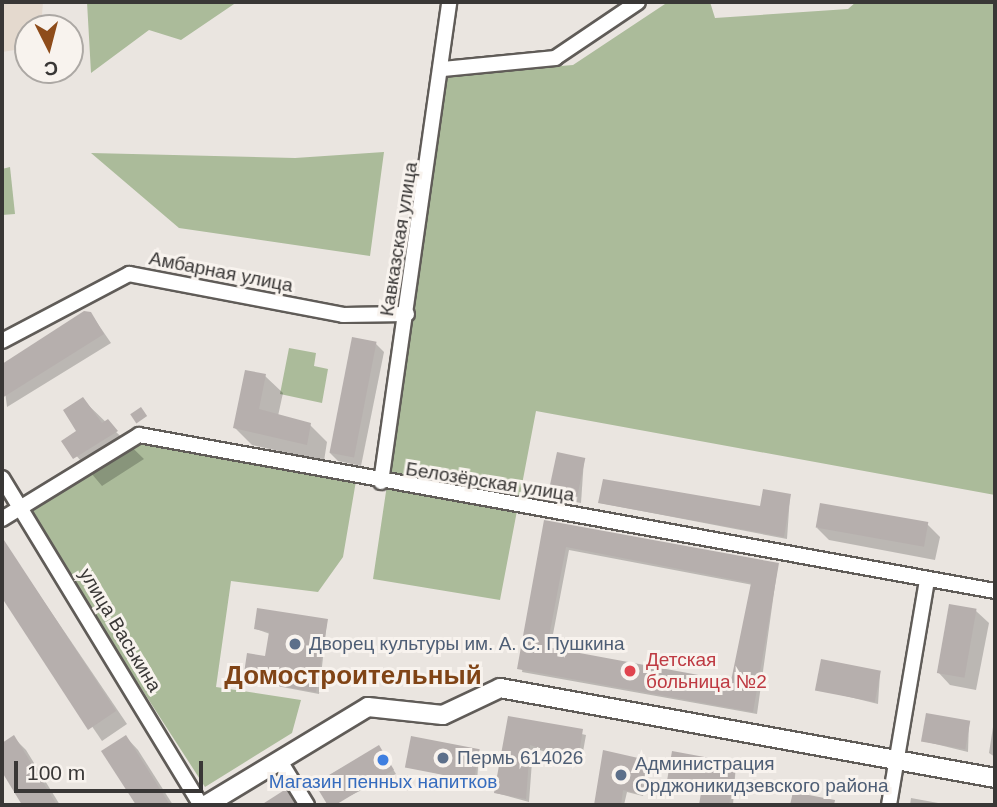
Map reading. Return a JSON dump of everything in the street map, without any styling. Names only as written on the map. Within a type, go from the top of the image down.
[{"type":"street","name":"Кавказская улица","points":[[381,482],[443,69],[449,2]]},
{"type":"street","points":[[443,69],[555,58],[638,2]]},
{"type":"street","name":"Амбарная улица","points":[[2,341],[129,274],[343,314],[407,314]]},
{"type":"street","name":"Белозёрская улица","points":[[2,519],[139,435],[357,472],[381,482],[995,591]]},
{"type":"street","name":"улица Васькина","points":[[2,478],[201,805]]},
{"type":"street","points":[[889,805],[927,580]]},
{"type":"street","points":[[206,805],[368,708],[443,715],[500,688],[995,778]]},
{"type":"street","points":[[280,761],[307,805]]},
{"type":"shaded area","points":[[2,2],[43,2],[42,14],[14,14],[14,50],[2,52]]},
{"type":"green space","points":[[87,2],[237,2],[181,40],[149,30],[91,73]]},
{"type":"green space","points":[[668,2],[710,2],[715,18],[848,9],[856,2],[995,2],[995,495],[536,411],[500,600],[373,579],[448,75],[573,65]]},
{"type":"green space","points":[[384,152],[370,256],[179,228],[91,153],[295,158]]},
{"type":"green space","points":[[10,167],[15,214],[2,215],[2,169]]},
{"type":"green space","points":[[289,348],[316,353],[314,366],[328,369],[322,403],[280,394]]},
{"type":"green space","points":[[134,439],[357,475],[343,557],[318,592],[231,581],[216,687],[301,700],[292,733],[205,787],[24,507]]},
{"type":"building","points":[[84,311],[91,312],[104,334],[2,398],[2,364]]},
{"type":"building","points":[[352,337],[377,342],[354,458],[329,453]]},
{"type":"building","points":[[245,370],[266,374],[259,409],[311,423],[307,445],[233,428]]},
{"type":"building","points":[[83,397],[102,423],[108,419],[118,431],[73,459],[61,441],[76,431],[63,410]]},
{"type":"building","points":[[141,407],[147,416],[136,423],[130,414]]},
{"type":"building","points":[[557,452],[585,458],[576,501],[548,495]]},
{"type":"building","points":[[603,479],[760,506],[763,489],[791,494],[784,537],[598,503]]},
{"type":"building","points":[[820,503],[928,522],[924,547],[816,528]]},
{"type":"building","points":[[544,520],[779,563],[753,712],[517,669]],"holes":[[[566,547],[751,583],[731,681],[547,647]]]},
{"type":"building","points":[[2,537],[116,711],[88,730],[2,598]]},
{"type":"building","points":[[949,604],[977,609],[964,678],[937,673]]},
{"type":"building","name":"Дворец культуры им. А. С. Пушкина","points":[[257,608],[328,619],[316,692],[243,680],[247,653],[265,656],[269,632],[254,629]]},
{"type":"building","points":[[821,659],[881,671],[875,702],[815,690]]},
{"type":"building","points":[[926,713],[970,721],[965,749],[921,742]]},
{"type":"building","points":[[508,716],[583,729],[578,760],[530,745],[526,799],[494,793]]},
{"type":"building","points":[[14,735],[57,805],[22,805],[2,772],[2,743]]},
{"type":"building","points":[[126,735],[170,805],[136,805],[101,751]]},
{"type":"building","name":"Пермь 614026","points":[[411,736],[480,749],[474,781],[405,767]]},
{"type":"building","points":[[379,745],[394,770],[335,805],[328,805],[315,784]]},
{"type":"building","name":"Администрация Орджоникидзевского района","points":[[603,750],[647,760],[640,794],[623,790],[621,805],[594,805]]},
{"type":"building","points":[[672,751],[737,763],[729,805],[699,805],[702,787],[667,781]]},
{"type":"building","points":[[286,789],[296,805],[261,805]]},
{"type":"building","points":[[793,792],[835,800],[834,805],[790,805]]},
{"type":"place","name":"Дворец культуры им. А. С. Пушкина","points":[[295,644]]},
{"type":"place","name":"Детская больница №2","points":[[630,671]]},
{"type":"place","name":"Пермь 614026","points":[[443,758]]},
{"type":"place","name":"Магазин пенных напитков","points":[[383,760]]},
{"type":"place","name":"Администрация Орджоникидзевского района","points":[[621,775]]},
{"type":"district","name":"Домостроительный","points":[[353,676]]}]
